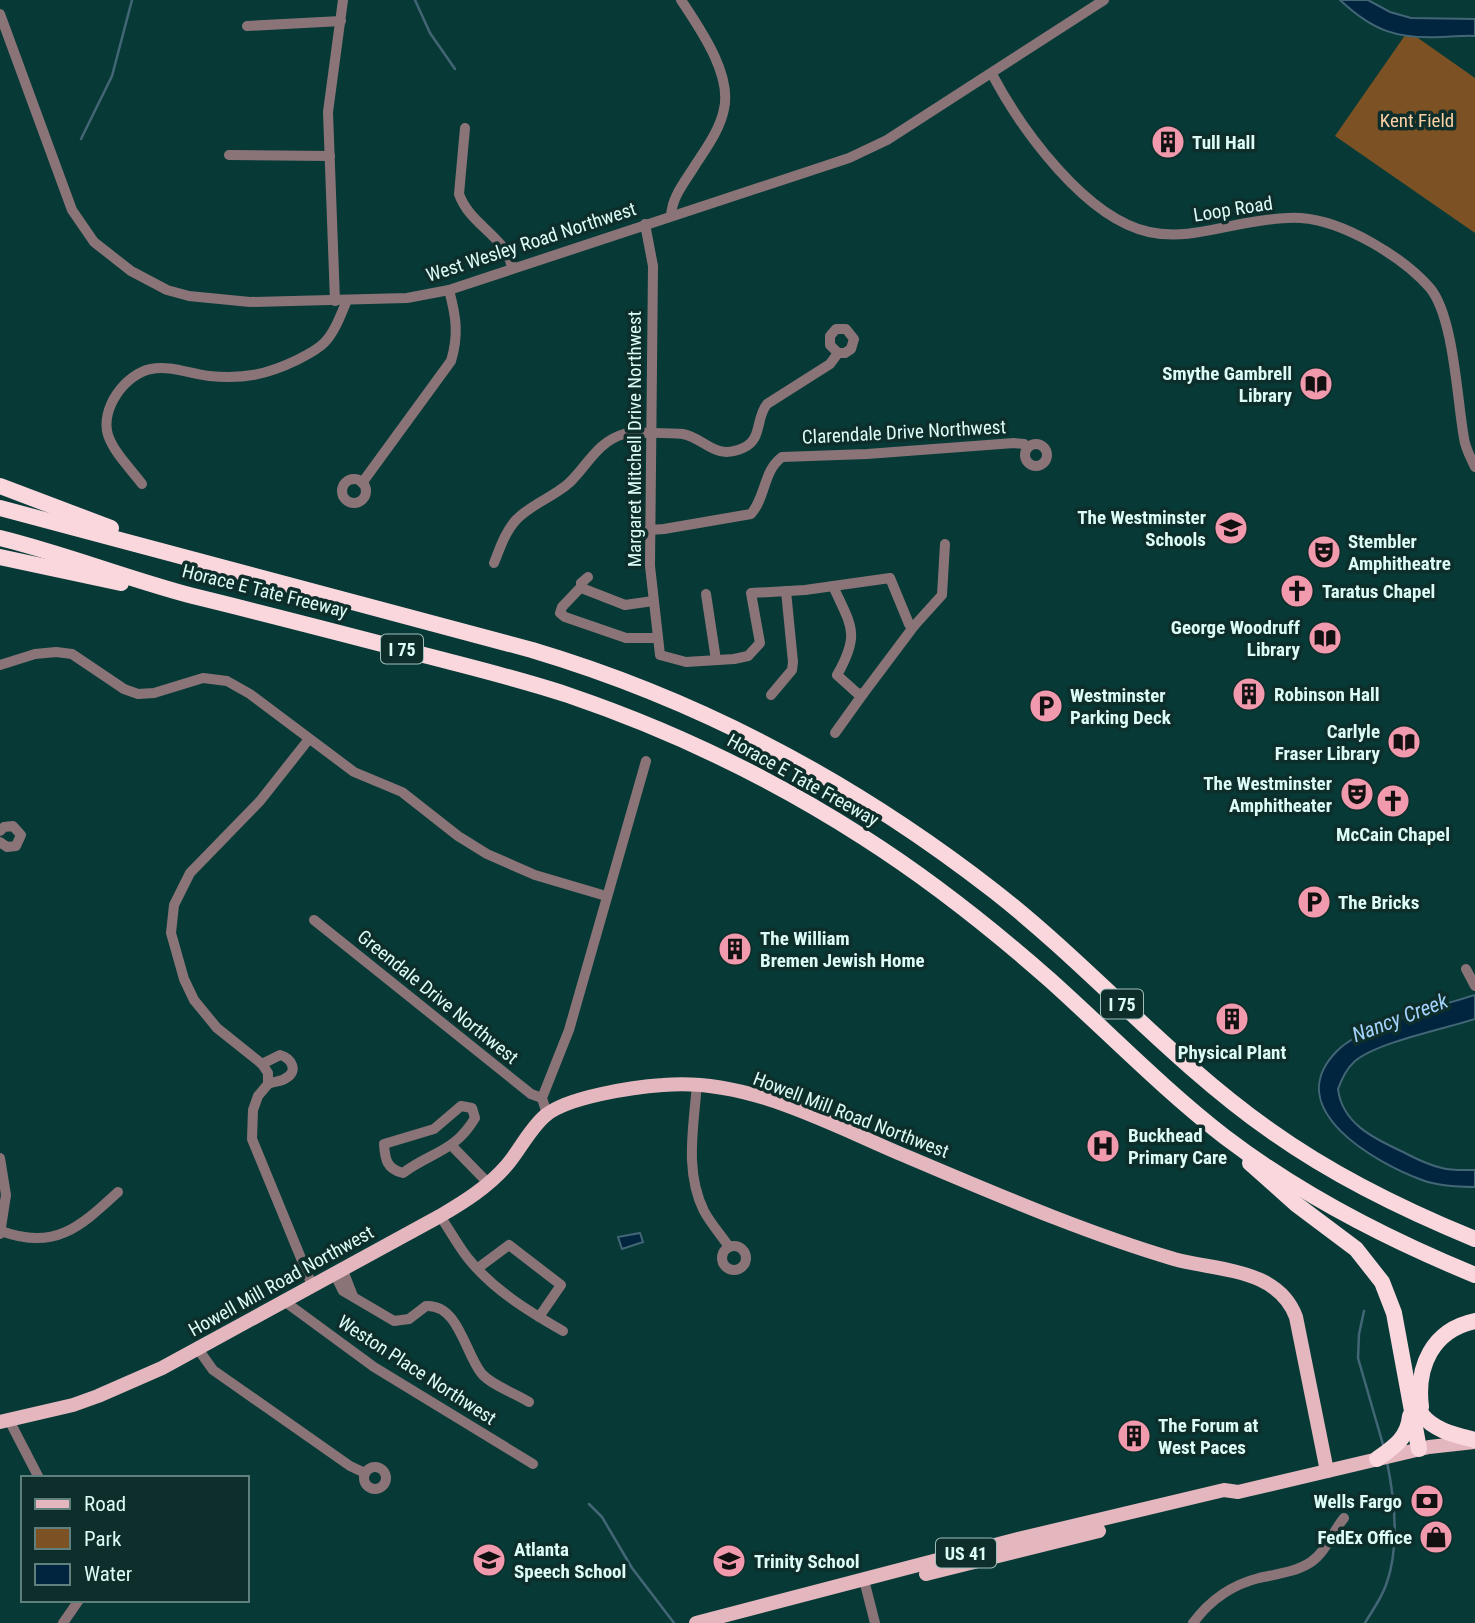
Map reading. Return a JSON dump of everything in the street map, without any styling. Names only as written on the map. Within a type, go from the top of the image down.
[{"type":"highway","points":[[0,486],[77,513],[158,548]]},
{"type":"highway","name":"Horace E Tate Freeway","points":[[0,508],[158,548],[558,657],[616,677],[680,704],[780,752],[904,825],[996,893],[1046,934],[1190,1067],[1271,1131],[1343,1177],[1475,1239]]},
{"type":"highway","name":"Horace E Tate Freeway","points":[[0,538],[188,594],[355,636],[567,695],[672,735],[732,763],[830,816],[958,903],[1052,982],[1227,1138],[1294,1185],[1395,1240],[1475,1275]]},
{"type":"highway","points":[[0,557],[133,586],[188,594]]},
{"type":"highway","points":[[1227,1138],[1270,1183],[1345,1240],[1382,1282],[1394,1313],[1411,1403],[1424,1448]]},
{"type":"highway","points":[[1424,1448],[1419,1383],[1422,1369],[1430,1350],[1447,1331],[1475,1321]]},
{"type":"highway","points":[[1377,1460],[1406,1434],[1411,1403]]},
{"type":"highway","points":[[1422,1415],[1443,1430],[1475,1441]]},
{"type":"main road","name":"Howell Mill Road Northwest","points":[[5,1421],[98,1396],[198,1349],[440,1216],[489,1184],[547,1114],[577,1102],[619,1091],[697,1083],[745,1093],[792,1109],[1029,1209],[1182,1261],[1252,1277],[1271,1285],[1287,1298],[1296,1317],[1327,1471]]},
{"type":"main road","name":"US 41","points":[[732,1623],[1014,1540],[1224,1490],[1238,1492],[1424,1448],[1475,1441]]},
{"type":"main road","name":"US 41","points":[[695,1623],[865,1585]]},
{"type":"street","points":[[335,300],[328,112],[343,0]]},
{"type":"street","points":[[671,216],[675,196],[717,130],[726,97],[720,68],[681,0]]},
{"type":"street","name":"West Wesley Road Northwest","points":[[0,14],[72,210],[86,232],[103,251],[147,281],[189,296],[250,302],[407,298],[449,290],[871,149],[992,74],[1091,3],[1104,0]]},
{"type":"street","points":[[247,26],[341,21]]},
{"type":"street","name":"Loop Road","points":[[992,74],[1010,109],[1054,163],[1091,203],[1126,225],[1150,232],[1184,235],[1260,220],[1302,218],[1326,223],[1366,239],[1405,266],[1431,289],[1441,308],[1454,363],[1464,441],[1475,467]]},
{"type":"street","points":[[465,128],[459,194],[477,223],[508,253],[512,269]]},
{"type":"street","points":[[229,155],[330,156]]},
{"type":"street","name":"Margaret Mitchell Drive Northwest","points":[[645,225],[653,266],[649,530],[653,601],[660,654],[686,662],[716,660]]},
{"type":"street","points":[[362,483],[451,361],[458,328],[449,290]]},
{"type":"street","points":[[142,484],[115,447],[107,431],[114,398],[134,376],[151,369],[174,369],[211,376],[244,377],[267,373],[312,352],[324,343],[347,300]]},
{"type":"street","points":[[494,563],[517,519],[529,508],[567,484],[602,446],[624,434],[682,434],[691,436],[712,449],[726,452],[741,449],[754,442],[759,432],[762,411],[767,404],[830,364],[838,353]]},
{"type":"street","name":"Clarendale Drive Northwest","points":[[649,530],[664,530],[751,514],[756,509],[770,470],[782,457],[867,454],[1014,443],[1028,447]]},
{"type":"street","points":[[835,733],[914,626],[942,595],[945,544]]},
{"type":"street","points":[[706,594],[716,660],[748,656],[760,643],[751,593],[890,579],[909,624],[914,626]]},
{"type":"street","points":[[653,601],[625,606],[584,582],[560,612],[565,617],[626,638],[658,638]]},
{"type":"street","points":[[833,586],[852,627],[848,654],[837,675],[863,694]]},
{"type":"street","points":[[771,695],[792,670],[786,591]]},
{"type":"street","points":[[0,665],[35,654],[72,654],[124,689],[145,694],[155,694],[203,678],[228,681],[250,694],[354,772],[402,792],[458,836],[500,861],[535,875],[606,896]]},
{"type":"street","points":[[268,1084],[268,1073],[262,1064],[217,1028],[194,1000],[174,949],[172,915],[177,893],[190,873],[260,801],[309,739]]},
{"type":"street","points":[[547,1114],[542,1098],[569,1030],[646,761]]},
{"type":"street","points":[[0,831],[12,825],[21,835],[16,846],[7,847],[0,842]]},
{"type":"street","name":"Greendale Drive Northwest","points":[[314,920],[531,1094],[542,1098]]},
{"type":"street","points":[[1466,969],[1475,986]]},
{"type":"street","points":[[262,1064],[280,1055],[287,1057],[292,1064],[292,1072],[288,1078],[268,1084],[258,1096],[253,1110],[252,1139],[312,1285]]},
{"type":"street","points":[[697,1083],[691,1156],[694,1181],[704,1211],[729,1247]]},
{"type":"street","points":[[461,1106],[471,1108],[475,1118],[467,1132],[452,1146],[414,1164],[403,1173],[393,1170],[385,1160],[384,1144],[435,1129],[461,1106]]},
{"type":"street","points":[[452,1146],[489,1184]]},
{"type":"street","points":[[0,1158],[6,1195],[0,1232],[28,1239],[56,1236],[81,1225],[118,1192]]},
{"type":"street","points":[[440,1216],[468,1258],[496,1286],[563,1331]]},
{"type":"street","points":[[478,1268],[509,1245],[561,1285],[539,1317]]},
{"type":"street","points":[[338,1271],[353,1296],[394,1321],[409,1320],[426,1306],[438,1308],[453,1320],[484,1377],[529,1402]]},
{"type":"street","name":"Weston Place Northwest","points":[[284,1301],[374,1367],[533,1464]]},
{"type":"street","points":[[198,1349],[213,1370],[350,1466],[365,1473]]},
{"type":"street","points":[[5,1421],[38,1476]]},
{"type":"street","points":[[1193,1623],[1211,1602],[1234,1587],[1258,1578],[1289,1572],[1315,1559],[1344,1518]]},
{"type":"street","points":[[865,1585],[875,1623]]},
{"type":"street","points":[[63,1623],[78,1602]]},
{"type":"green space","name":"Kent Field","points":[[1408,31],[1475,78],[1475,233],[1335,136]]},
{"type":"water","points":[[1340,0],[1368,0],[1390,12],[1411,18],[1475,19],[1475,36],[1425,37],[1386,31],[1352,11]]},
{"type":"water","points":[[1475,995],[1475,1019],[1395,1042],[1365,1054],[1349,1067],[1338,1089],[1341,1101],[1352,1120],[1380,1141],[1437,1167],[1475,1170],[1475,1187],[1435,1184],[1381,1161],[1340,1131],[1326,1113],[1319,1093],[1322,1072],[1337,1051],[1364,1033]]},
{"type":"water","points":[[640,1233],[643,1242],[622,1249],[618,1237]]},
{"type":"waterway","points":[[81,139],[112,76],[132,0]]},
{"type":"waterway","points":[[415,0],[430,33],[455,69]]},
{"type":"waterway","points":[[1364,1311],[1358,1358],[1384,1448]]},
{"type":"waterway","points":[[1365,1623],[1384,1590],[1393,1555],[1394,1508],[1387,1462]]},
{"type":"waterway","points":[[589,1504],[602,1517],[632,1568],[674,1623]]},
{"type":"place","name":"Tull Hall","points":[[1168,142]]},
{"type":"place","name":"Smythe Gambrell Library","points":[[1316,384]]},
{"type":"place","name":"The Westminster Schools","points":[[1231,528]]},
{"type":"place","name":"Stembler Amphitheatre","points":[[1324,552]]},
{"type":"place","name":"Taratus Chapel","points":[[1297,591]]},
{"type":"place","name":"George Woodruff Library","points":[[1325,638]]},
{"type":"place","name":"Robinson Hall","points":[[1249,694]]},
{"type":"place","name":"Westminster Parking Deck","points":[[1046,706]]},
{"type":"place","name":"Carlyle Fraser Library","points":[[1404,742]]},
{"type":"place","name":"The Westminster Amphitheater","points":[[1357,794]]},
{"type":"place","name":"McCain Chapel","points":[[1393,801]]},
{"type":"place","name":"The Bricks","points":[[1314,902]]},
{"type":"place","name":"The William Bremen Jewish Home","points":[[735,949]]},
{"type":"place","name":"Physical Plant","points":[[1232,1019]]},
{"type":"place","name":"Buckhead Primary Care","points":[[1103,1146]]},
{"type":"place","name":"The Forum at West Paces","points":[[1134,1436]]},
{"type":"place","name":"Wells Fargo","points":[[1427,1501]]},
{"type":"place","name":"FedEx Office","points":[[1436,1537]]},
{"type":"place","name":"Atlanta Speech School","points":[[489,1560]]},
{"type":"place","name":"Trinity School","points":[[729,1561]]},
{"type":"water label","name":"Nancy Creek","points":[[1400,1018]]}]
